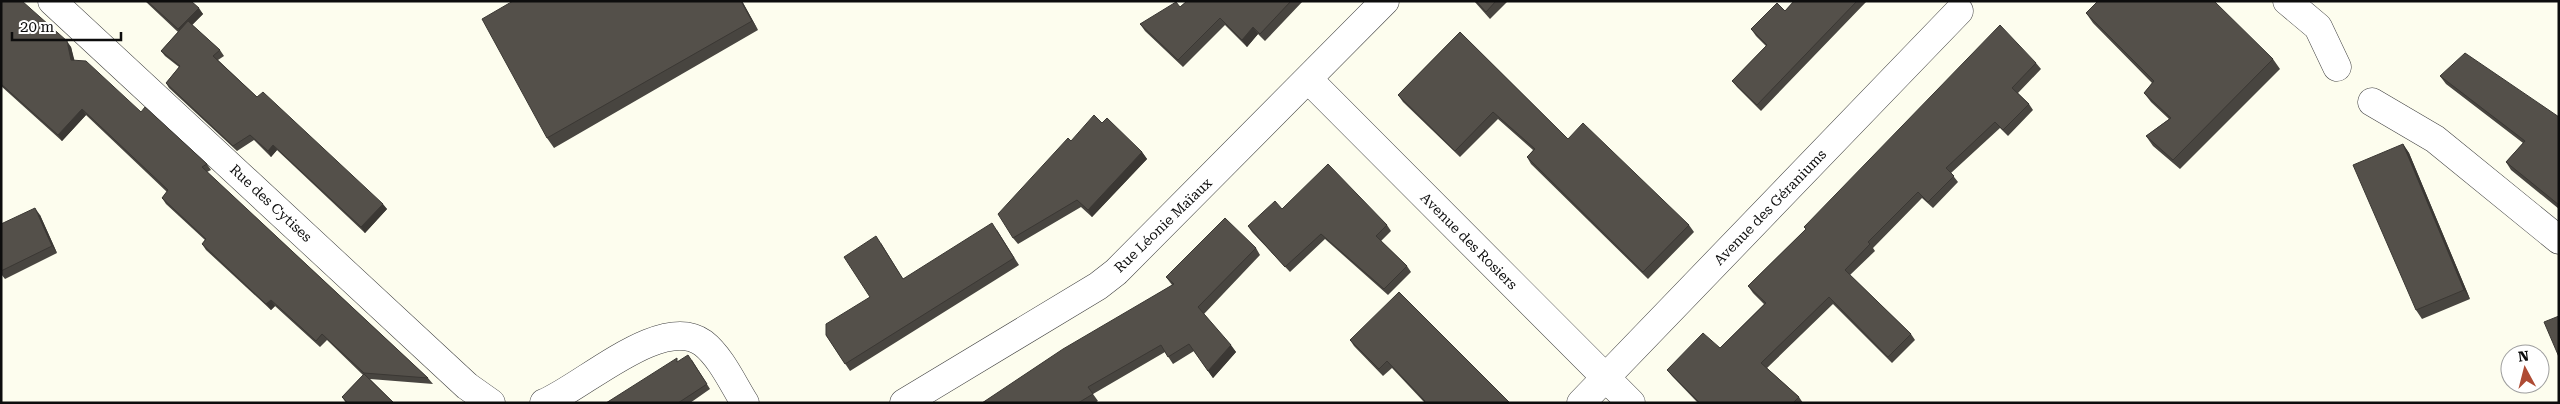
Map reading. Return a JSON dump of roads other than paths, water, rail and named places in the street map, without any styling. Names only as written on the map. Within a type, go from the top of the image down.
[{"type":"street","name":"Rue des Cytises","points":[[52,1],[467,386],[491,403]]},
{"type":"street","name":"Rue Léonie Maïaux","points":[[904,403],[1098,286],[1116,272],[1385,1]]},
{"type":"street","points":[[2286,1],[2318,27],[2337,67]]},
{"type":"street","name":"Avenue des Géraniums","points":[[1581,403],[1959,11]]},
{"type":"street","name":"Avenue des Rosiers","points":[[1308,80],[1631,403]]},
{"type":"street","points":[[2372,102],[2435,139],[2559,240]]},
{"type":"street","points":[[544,403],[655,340],[682,336],[697,340],[711,351],[745,403]]}]
